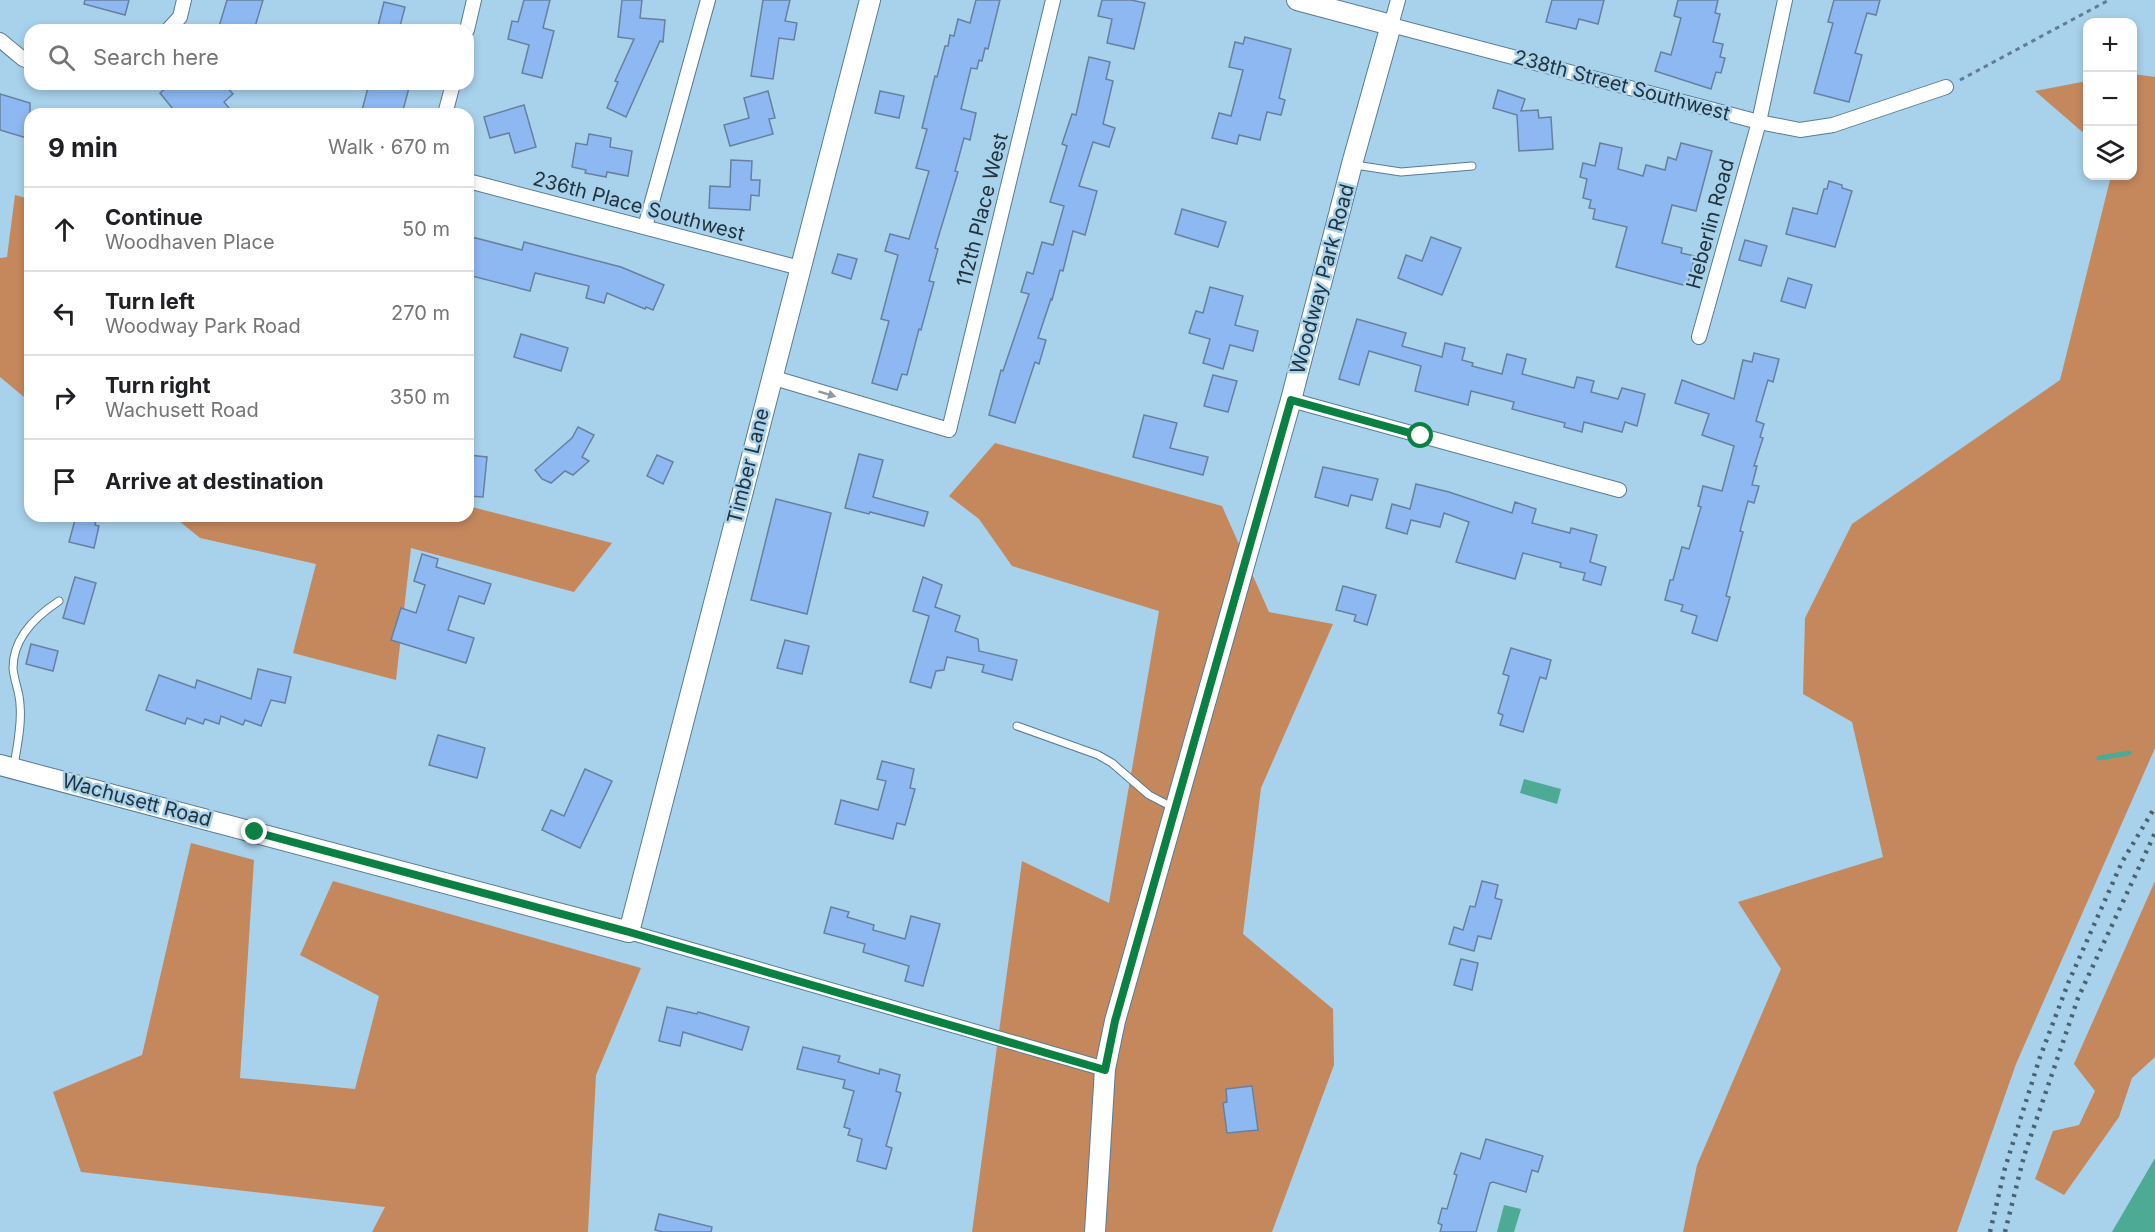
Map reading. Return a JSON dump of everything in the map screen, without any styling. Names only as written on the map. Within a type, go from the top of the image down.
[{"type":"street","points":[[174,24],[180,17],[184,0]]},
{"type":"street","points":[[468,24],[474,0]]},
{"type":"street","points":[[645,227],[708,0]]},
{"type":"street","name":"Timber Lane","points":[[629,932],[870,0]]},
{"type":"street","name":"112th Place West","points":[[771,377],[949,430],[1053,0]]},
{"type":"street","name":"238th Street Southwest","points":[[1297,0],[1759,122],[1800,130],[1833,125],[1946,87]]},
{"type":"street","points":[[1391,25],[1398,0]]},
{"type":"street","name":"Heberlin Road","points":[[1699,337],[1759,122],[1785,0]]},
{"type":"street","name":"Woodway Park Road","points":[[1095,1232],[1105,1070],[1115,1021],[1291,400],[1352,164],[1391,25]]},
{"type":"street","points":[[0,40],[24,59]]},
{"type":"street","points":[[447,108],[451,90]]},
{"type":"street","name":"236th Place Southwest","points":[[474,183],[800,268]]},
{"type":"street","points":[[1291,400],[1619,490]]},
{"type":"street","name":"Wachusett Road","points":[[7,767],[629,932],[1105,1070]]},
{"type":"lane","points":[[1352,164],[1401,172],[1472,166]]},
{"type":"lane","points":[[7,767],[21,716],[13,668],[20,642],[34,620],[59,601]]},
{"type":"lane","points":[[1017,726],[1098,755],[1112,763],[1149,795],[1176,809]]},
{"type":"path","points":[[1946,87],[2109,0]]},
{"type":"shaded area","points":[[2137,75],[2155,77],[2155,748],[2016,1064],[1957,1232],[1683,1232],[1697,1165],[1781,969],[1738,902],[1883,857],[1852,722],[1803,694],[1805,618],[1852,524],[2060,380],[2110,180],[2137,180]]},
{"type":"shaded area","points":[[2083,82],[2083,133],[2035,91]]},
{"type":"shaded area","points":[[15,195],[24,197],[24,397],[0,377],[0,258],[7,257]]},
{"type":"shaded area","points":[[995,443],[1222,506],[1269,612],[1333,624],[1261,788],[1243,934],[1333,1009],[1334,1065],[1272,1232],[972,1232],[1022,861],[1109,903],[1159,611],[1012,566],[979,519],[949,496]]},
{"type":"shaded area","points":[[474,508],[612,543],[574,592],[411,548],[396,680],[293,653],[316,564],[200,538],[180,522],[474,522]]},
{"type":"shaded area","points":[[1524,779],[1561,789],[1557,804],[1520,793]]},
{"type":"shaded area","points":[[191,843],[254,860],[240,1078],[355,1089],[379,996],[300,955],[333,881],[641,968],[596,1075],[588,1232],[372,1232],[385,1207],[81,1172],[53,1092],[142,1055]]},
{"type":"shaded area","points":[[2155,881],[2155,1057],[2132,1078],[2119,1117],[2064,1195],[2035,1179],[2053,1131],[2079,1125],[2095,1091],[2074,1064]]},
{"type":"shaded area","points":[[2155,1158],[2155,1232],[2112,1232]]},
{"type":"shaded area","points":[[1504,1205],[1521,1209],[1514,1232],[1497,1232]]},
{"type":"building","points":[[85,0],[129,0],[125,15],[84,4]]},
{"type":"building","points":[[227,0],[263,0],[256,24],[220,24]]},
{"type":"building","points":[[524,0],[550,0],[543,28],[554,31],[542,78],[522,73],[529,45],[508,39],[512,21],[518,22]]},
{"type":"building","points":[[622,0],[642,0],[640,18],[665,20],[663,42],[660,41],[626,117],[607,108],[618,82],[615,81],[634,39],[618,37]]},
{"type":"building","points":[[763,0],[790,0],[785,21],[797,23],[794,40],[779,38],[773,79],[751,76]]},
{"type":"building","points":[[976,0],[1000,0],[988,49],[985,48],[982,61],[979,60],[977,69],[971,68],[961,109],[976,113],[970,140],[964,138],[955,171],[958,172],[935,248],[938,249],[929,281],[934,282],[907,375],[902,374],[897,390],[872,383],[889,321],[881,319],[898,255],[885,251],[890,234],[909,239],[929,171],[916,168],[927,129],[922,128],[935,76],[937,77],[950,35],[954,36],[958,19],[970,23]]},
{"type":"building","points":[[1102,0],[1131,0],[1145,3],[1134,49],[1107,43],[1112,19],[1098,16]]},
{"type":"building","points":[[1552,0],[1604,0],[1598,24],[1579,19],[1576,29],[1546,22]]},
{"type":"building","points":[[1678,0],[1718,0],[1715,13],[1720,14],[1713,42],[1723,44],[1720,57],[1725,58],[1721,73],[1716,72],[1711,89],[1655,71],[1661,52],[1671,55],[1681,18],[1674,16]]},
{"type":"building","points":[[1834,0],[1880,0],[1876,15],[1867,13],[1855,53],[1862,55],[1849,102],[1814,93],[1833,23],[1828,22]]},
{"type":"building","points":[[384,2],[405,7],[401,24],[378,24]]},
{"type":"building","points":[[1245,37],[1291,49],[1279,98],[1285,100],[1281,115],[1267,112],[1260,140],[1239,135],[1237,144],[1212,138],[1219,113],[1231,116],[1243,70],[1229,67],[1235,42],[1243,44]]},
{"type":"building","points":[[1089,57],[1110,62],[1106,79],[1113,81],[1103,124],[1115,128],[1109,147],[1093,142],[1079,186],[1097,191],[1085,235],[1073,231],[1063,271],[1060,270],[1038,338],[1046,340],[1039,364],[1035,362],[1015,423],[989,415],[1001,370],[1003,371],[1029,294],[1021,292],[1027,272],[1033,274],[1042,242],[1053,245],[1064,206],[1050,202],[1067,146],[1062,144],[1072,114],[1076,115]]},
{"type":"building","points":[[164,90],[229,90],[233,94],[224,102],[229,108],[172,108],[160,93]]},
{"type":"building","points":[[367,90],[408,90],[404,108],[363,108]]},
{"type":"building","points":[[1498,90],[1525,99],[1521,111],[1538,110],[1539,118],[1551,117],[1553,149],[1519,151],[1517,115],[1493,108]]},
{"type":"building","points":[[768,91],[775,118],[769,119],[773,134],[730,146],[724,125],[749,118],[744,98]]},
{"type":"building","points":[[880,91],[904,96],[899,118],[875,113]]},
{"type":"building","points":[[0,94],[30,103],[30,108],[24,108],[24,137],[0,130]]},
{"type":"building","points":[[524,105],[536,147],[515,153],[509,133],[490,138],[484,117]]},
{"type":"building","points":[[589,134],[611,138],[610,147],[632,151],[628,176],[607,172],[606,177],[585,173],[586,170],[572,167],[576,143],[587,145]]},
{"type":"building","points":[[1600,143],[1622,148],[1618,169],[1643,176],[1646,165],[1665,170],[1668,157],[1676,160],[1681,143],[1712,151],[1696,211],[1672,205],[1662,243],[1682,248],[1681,253],[1695,256],[1687,286],[1616,267],[1627,227],[1593,219],[1595,209],[1589,208],[1591,200],[1583,198],[1587,179],[1580,177],[1583,163],[1595,166]]},
{"type":"building","points":[[731,160],[752,161],[751,180],[760,180],[759,196],[751,195],[750,210],[709,208],[710,186],[730,187]]},
{"type":"building","points":[[1829,181],[1852,191],[1835,247],[1786,234],[1793,208],[1817,214],[1824,189],[1827,189]]},
{"type":"building","points":[[1182,209],[1226,222],[1218,247],[1175,234]]},
{"type":"building","points":[[1431,237],[1461,248],[1442,295],[1398,278],[1406,255],[1422,261]]},
{"type":"building","points":[[474,238],[522,250],[524,242],[621,267],[664,285],[653,310],[646,307],[645,309],[607,293],[604,303],[586,298],[589,286],[535,273],[530,291],[474,277]]},
{"type":"building","points":[[1745,240],[1767,246],[1761,266],[1739,260]]},
{"type":"building","points":[[838,254],[857,259],[851,279],[832,273]]},
{"type":"building","points":[[1788,278],[1812,285],[1805,308],[1781,301]]},
{"type":"building","points":[[1210,287],[1243,296],[1235,325],[1258,331],[1253,351],[1230,345],[1223,369],[1203,363],[1210,339],[1189,333],[1196,311],[1203,313]]},
{"type":"building","points":[[1357,319],[1406,333],[1402,346],[1442,357],[1445,343],[1465,348],[1462,360],[1473,363],[1472,366],[1502,374],[1507,354],[1526,359],[1522,374],[1574,388],[1577,377],[1594,381],[1591,392],[1618,399],[1622,388],[1645,394],[1637,426],[1625,422],[1622,432],[1584,422],[1582,432],[1564,427],[1565,423],[1512,409],[1514,402],[1471,391],[1468,405],[1415,391],[1421,366],[1369,351],[1359,385],[1339,379]]},
{"type":"building","points":[[521,334],[568,348],[561,371],[514,357]]},
{"type":"building","points":[[1754,353],[1779,359],[1773,382],[1768,380],[1756,421],[1764,424],[1752,485],[1759,486],[1754,503],[1748,501],[1740,531],[1743,532],[1726,596],[1730,597],[1717,641],[1692,633],[1697,616],[1681,611],[1683,605],[1665,600],[1682,547],[1689,549],[1701,507],[1698,506],[1703,486],[1722,491],[1734,446],[1702,435],[1709,414],[1675,403],[1682,380],[1734,399],[1743,360],[1752,362]]},
{"type":"building","points":[[1213,375],[1237,381],[1228,412],[1204,406]]},
{"type":"building","points":[[1144,415],[1177,423],[1170,448],[1208,457],[1203,475],[1133,457]]},
{"type":"building","points":[[578,427],[594,435],[582,457],[589,461],[573,475],[565,471],[551,483],[542,479],[535,470],[572,438]]},
{"type":"building","points":[[859,454],[883,460],[873,497],[928,512],[924,526],[845,508]]},
{"type":"building","points":[[657,455],[673,462],[663,484],[647,476]]},
{"type":"building","points":[[474,456],[487,457],[483,497],[474,496]]},
{"type":"building","points":[[1323,467],[1378,479],[1372,500],[1351,495],[1348,506],[1315,497]]},
{"type":"building","points":[[1416,484],[1449,492],[1512,513],[1515,502],[1536,509],[1532,523],[1570,533],[1571,528],[1597,535],[1590,562],[1606,567],[1601,585],[1583,580],[1585,573],[1560,567],[1561,563],[1523,553],[1515,579],[1456,562],[1469,522],[1444,513],[1440,527],[1411,520],[1407,534],[1386,528],[1392,504],[1410,509]]},
{"type":"building","points":[[776,499],[831,513],[807,614],[751,600]]},
{"type":"building","points":[[74,522],[96,522],[95,525],[99,526],[94,548],[69,542]]},
{"type":"building","points":[[422,554],[438,559],[436,567],[491,584],[484,604],[459,596],[448,630],[474,638],[466,663],[391,640],[401,608],[416,613],[425,585],[414,581]]},
{"type":"building","points":[[75,577],[96,583],[84,624],[63,618]]},
{"type":"building","points":[[923,577],[942,585],[935,607],[960,616],[955,631],[978,639],[979,651],[1017,660],[1012,680],[982,672],[984,665],[947,657],[944,670],[936,671],[931,688],[910,682],[929,616],[913,611]]},
{"type":"building","points":[[1343,586],[1376,595],[1367,625],[1354,621],[1356,615],[1336,610]]},
{"type":"building","points":[[785,640],[809,646],[802,674],[777,668]]},
{"type":"building","points":[[31,644],[58,651],[53,671],[26,664]]},
{"type":"building","points":[[1511,648],[1551,660],[1546,679],[1540,677],[1523,732],[1500,725],[1503,715],[1498,713],[1509,676],[1503,674]]},
{"type":"building","points":[[258,669],[291,677],[285,703],[271,700],[261,726],[245,720],[243,725],[221,716],[219,724],[205,719],[203,724],[187,718],[185,724],[146,710],[159,675],[195,688],[197,680],[251,699]]},
{"type":"building","points":[[438,735],[485,748],[477,778],[429,765]]},
{"type":"building","points":[[882,761],[914,769],[910,788],[915,789],[905,825],[897,823],[893,839],[835,824],[841,800],[878,810],[886,781],[877,779]]},
{"type":"building","points":[[585,769],[612,781],[580,848],[542,830],[551,810],[564,816]]},
{"type":"building","points":[[1482,881],[1498,885],[1495,898],[1502,900],[1491,939],[1478,936],[1474,951],[1449,944],[1454,927],[1463,930],[1470,906],[1475,907]]},
{"type":"building","points":[[831,907],[849,912],[847,917],[874,925],[873,930],[905,939],[911,916],[940,924],[923,986],[905,981],[909,966],[863,952],[865,944],[824,933]]},
{"type":"building","points":[[1461,959],[1478,963],[1472,990],[1454,985]]},
{"type":"building","points":[[667,1007],[697,1014],[698,1012],[749,1027],[742,1050],[683,1032],[680,1046],[659,1041]]},
{"type":"building","points":[[803,1047],[840,1056],[838,1062],[879,1074],[880,1069],[900,1075],[896,1091],[901,1093],[886,1146],[892,1148],[886,1169],[857,1161],[862,1139],[848,1135],[850,1129],[844,1127],[854,1091],[843,1088],[845,1080],[797,1069]]},
{"type":"building","points":[[1252,1086],[1258,1130],[1227,1133],[1223,1103],[1227,1102],[1226,1089]]},
{"type":"building","points":[[1486,1139],[1543,1156],[1538,1172],[1532,1170],[1526,1192],[1490,1183],[1476,1232],[1440,1232],[1442,1225],[1438,1223],[1442,1208],[1447,1209],[1461,1153],[1480,1159]]},
{"type":"building","points":[[659,1214],[712,1227],[711,1232],[655,1230]]},
{"type":"waterway","points":[[2099,758],[2129,753]]},
{"type":"railway","points":[[1990,1232],[2005,1168],[2040,1057],[2069,981],[2122,862],[2155,807]]},
{"type":"railway","points":[[2005,1232],[2024,1156],[2078,998],[2155,833]]},
{"type":"route","points":[[255,832],[629,932],[1105,1070],[1115,1021],[1291,400],[1421,436]]}]
